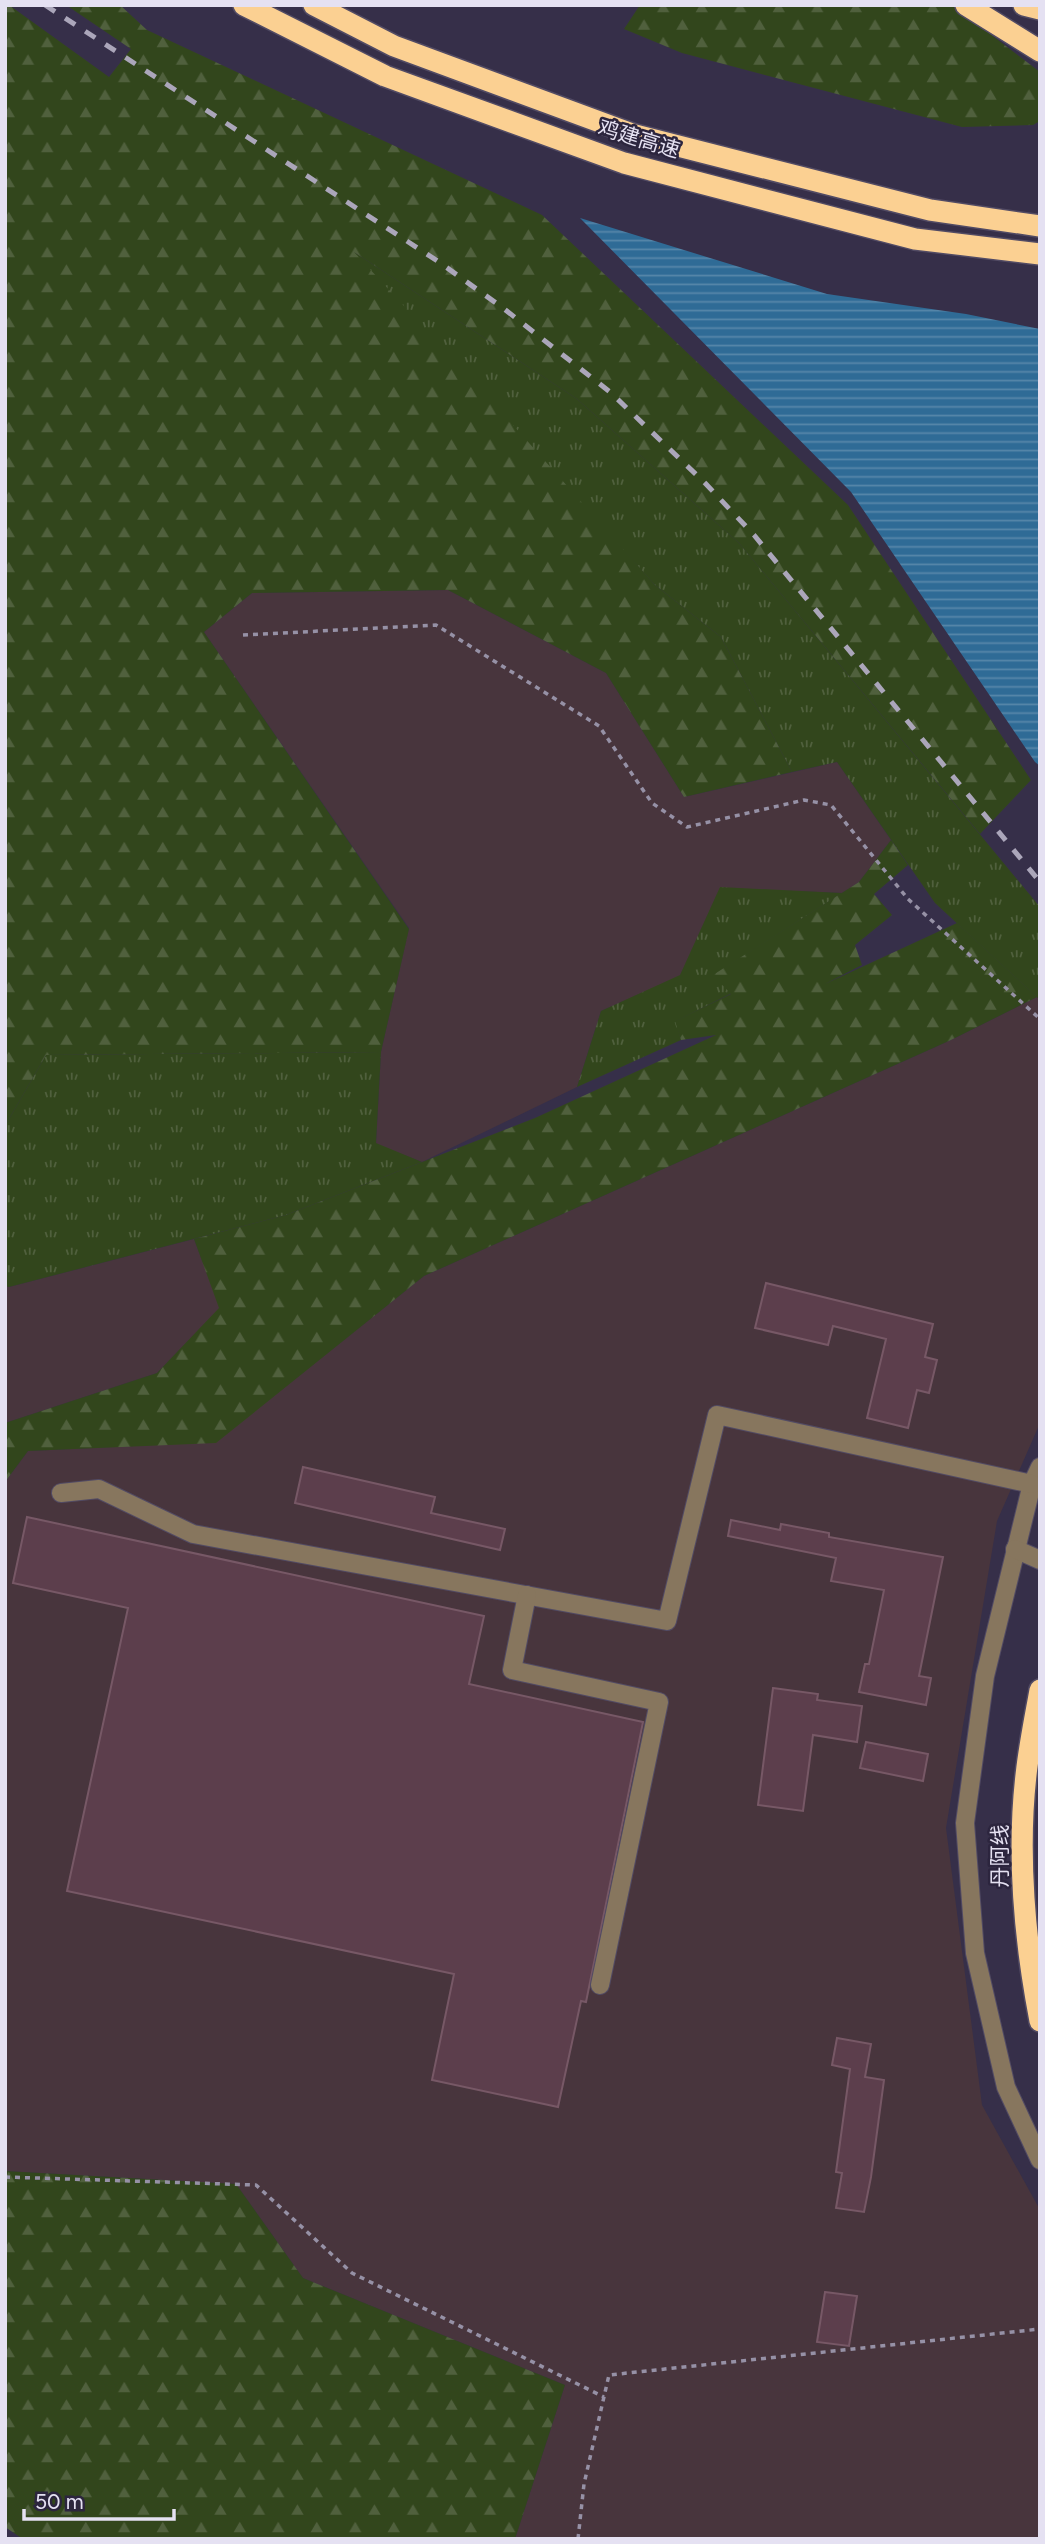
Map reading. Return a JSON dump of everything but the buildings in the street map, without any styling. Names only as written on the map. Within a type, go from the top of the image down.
[{"type":"highway","name":"鸡建高速","points":[[244,5],[385,76],[624,163],[915,239],[1040,254]]},
{"type":"highway","name":"鸡建高速","points":[[314,5],[394,47],[635,135],[930,210],[1040,226]]},
{"type":"highway","points":[[967,5],[1040,51]]},
{"type":"highway","points":[[1024,5],[1040,9]]},
{"type":"highway","name":"丹阿线","points":[[1040,1690],[1026,1776],[1023,1853],[1026,1935],[1040,2021]]},
{"type":"street","points":[[61,1493],[99,1489],[193,1534],[667,1621],[717,1415],[1036,1476],[1015,1549],[985,1676],[965,1823],[978,1966],[1006,2087],[1040,2160]]},
{"type":"street","points":[[1015,1549],[1040,1560]]},
{"type":"street","points":[[527,1595],[512,1670],[659,1702],[600,1985]]},
{"type":"path","points":[[243,635],[436,625],[599,726],[652,803],[687,827],[804,800],[831,805],[908,899],[1040,1019]]},
{"type":"path","points":[[5,2177],[256,2185],[352,2273],[604,2397]]},
{"type":"path","points":[[578,2539],[584,2484],[609,2375],[1040,2329]]},
{"type":"shaded area","points":[[448,590],[606,673],[684,797],[837,762],[891,840],[859,882],[842,893],[720,888],[680,976],[601,1011],[577,1087],[422,1162],[376,1144],[381,1052],[409,928],[204,632],[252,593]]},
{"type":"shaded area","points":[[1037,997],[1040,1000],[1040,1423],[997,1521],[946,1828],[982,2105],[1040,2210],[1040,2539],[515,2539],[565,2385],[303,2278],[236,2184],[5,2171],[5,1482],[28,1451],[216,1442],[424,1276],[951,1040]]},
{"type":"shaded area","points":[[194,1239],[220,1308],[157,1373],[5,1423],[5,1286]]},
{"type":"green space","points":[[5,5],[9,5],[109,77],[131,49],[66,5],[120,5],[147,30],[542,215],[848,505],[1031,780],[980,834],[739,543],[577,399],[354,252],[490,399],[655,585],[721,637],[792,772],[684,797],[606,673],[448,590],[252,593],[204,632],[409,929],[381,1052],[46,1055],[5,1126]]},
{"type":"green space","points":[[640,5],[952,5],[1040,72],[1040,121],[1033,125],[962,127],[682,53],[624,29]]},
{"type":"green space","points":[[351,250],[577,399],[739,543],[1040,907],[1040,1000],[935,903],[837,762],[792,772],[721,637],[655,585]]},
{"type":"green space","points":[[891,840],[908,865],[874,894],[892,915],[855,945],[862,965],[825,984],[957,923],[1037,997],[951,1040],[424,1276],[216,1443],[28,1451],[5,1482],[5,1423],[157,1373],[219,1308],[194,1239],[286,1215],[535,1118],[716,1035],[681,1040],[675,1021],[731,994],[713,975],[859,882]]},
{"type":"green space","points":[[720,887],[842,893],[714,975],[732,993],[676,1021],[681,1040],[577,1087],[601,1011],[680,975]]},
{"type":"green space","points":[[381,1052],[376,1143],[422,1162],[286,1215],[5,1286],[5,1126],[46,1055]]},
{"type":"green space","points":[[5,2171],[236,2184],[303,2278],[565,2385],[515,2539],[23,2539],[5,2527]]},
{"type":"water","points":[[580,218],[827,294],[966,314],[1040,329],[1040,766],[851,492]]},
{"type":"railway","points":[[45,5],[439,262],[503,308],[610,392],[705,483],[754,535],[1040,882]]}]
